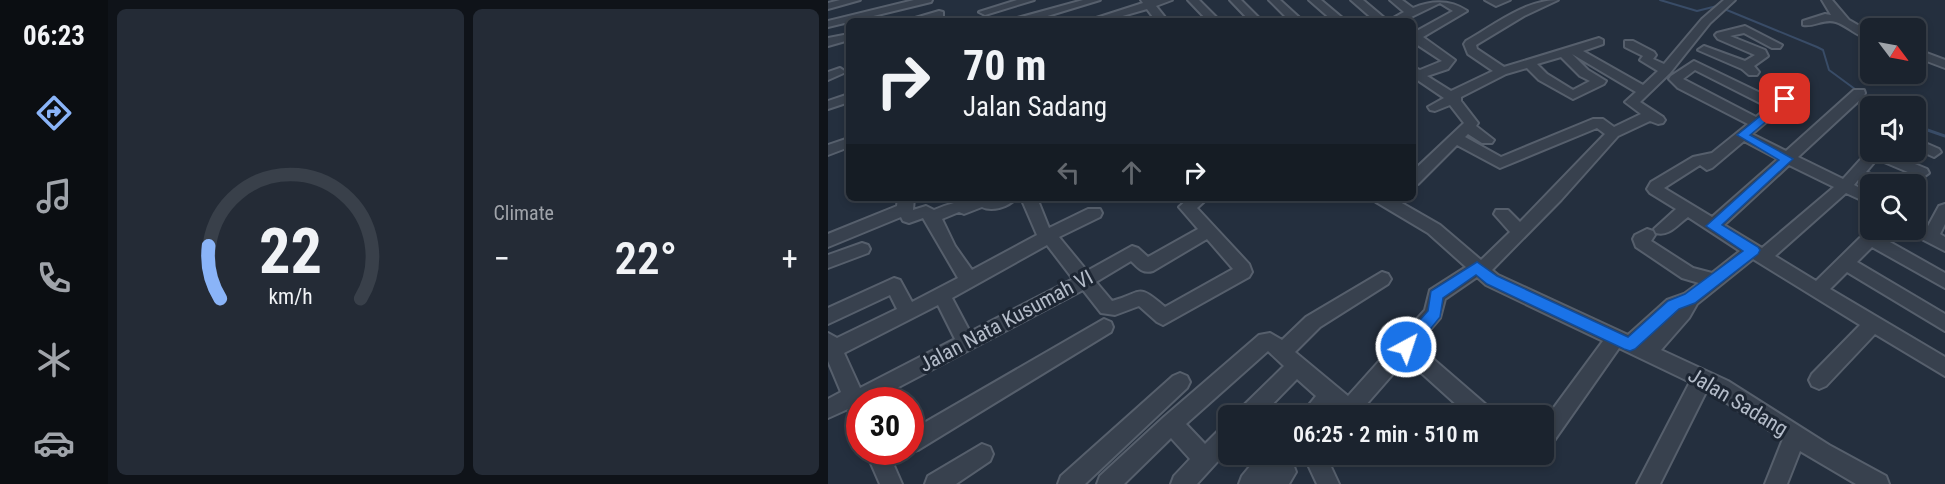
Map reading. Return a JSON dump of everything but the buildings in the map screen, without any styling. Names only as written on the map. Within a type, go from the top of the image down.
[{"type":"street","points":[[828,6],[855,0]]},
{"type":"street","points":[[853,18],[927,0]]},
{"type":"street","points":[[933,0],[940,17]]},
{"type":"street","points":[[979,0],[987,16],[1029,0]]},
{"type":"street","points":[[1029,18],[1095,0]]},
{"type":"street","points":[[1102,18],[1148,3],[1167,0]]},
{"type":"street","points":[[1193,0],[1211,18]]},
{"type":"street","points":[[1235,0],[1253,18]]},
{"type":"street","points":[[1274,0],[1294,18]]},
{"type":"street","points":[[1314,0],[1336,18]]},
{"type":"street","points":[[1356,0],[1378,18]]},
{"type":"street","points":[[1395,0],[1412,12]]},
{"type":"street","points":[[1400,18],[1438,0]]},
{"type":"street","points":[[1416,37],[1461,11],[1443,0]]},
{"type":"street","points":[[1490,0],[1496,3],[1505,0]]},
{"type":"street","points":[[1108,484],[1171,424],[1264,342],[1270,341],[1331,394],[1347,407],[1351,407],[1435,312],[1436,295],[1479,270],[1519,232],[1613,133],[1654,118],[1632,102],[1666,70],[1706,21],[1730,0]]},
{"type":"street","points":[[1827,0],[1839,19],[1860,31]]},
{"type":"street","points":[[1148,3],[1159,18]]},
{"type":"street","points":[[1502,71],[1483,65],[1472,51],[1470,44],[1510,19],[1548,5]]},
{"type":"street","points":[[1807,23],[1825,17],[1839,19]]},
{"type":"street","points":[[1714,19],[1740,30]]},
{"type":"street","points":[[828,24],[846,20]]},
{"type":"street","points":[[1713,53],[1750,69],[1762,56],[1761,53],[1721,35],[1747,30],[1778,44]]},
{"type":"street","points":[[1416,39],[1449,60],[1443,66],[1416,73]]},
{"type":"street","points":[[832,41],[846,47]]},
{"type":"street","points":[[1731,41],[1675,81],[1757,123]]},
{"type":"street","points":[[1435,107],[1502,71],[1599,42]]},
{"type":"street","points":[[1629,44],[1650,55],[1646,60],[1666,70]]},
{"type":"street","points":[[1570,52],[1644,91]]},
{"type":"street","points":[[1528,62],[1544,77],[1573,95],[1600,81],[1585,73],[1570,52]]},
{"type":"street","points":[[1926,57],[1945,64]]},
{"type":"street","points":[[1696,67],[1781,103],[1712,158],[1706,166],[1659,191],[1945,367]]},
{"type":"street","points":[[1416,73],[1429,84],[1453,98],[1471,121],[1468,127],[1416,177]]},
{"type":"street","points":[[1416,90],[1429,84]]},
{"type":"street","points":[[1713,226],[1859,93]]},
{"type":"street","points":[[828,105],[846,99]]},
{"type":"street","points":[[1456,138],[1500,163],[1598,122],[1613,133]]},
{"type":"street","points":[[1468,127],[1487,140]]},
{"type":"street","points":[[1742,135],[1860,194]]},
{"type":"street","points":[[828,150],[846,143]]},
{"type":"street","points":[[1926,148],[1935,152]]},
{"type":"street","points":[[1554,426],[1623,341],[1673,305],[1690,299],[1714,280],[1758,254],[1845,187],[1867,162]]},
{"type":"street","points":[[1897,162],[1922,173]]},
{"type":"street","points":[[933,217],[958,207],[964,208],[983,201],[990,205],[1000,201]]},
{"type":"street","points":[[1030,201],[1040,227],[1107,308],[1115,308],[1141,297],[1163,317],[1243,272],[1243,269],[1187,206],[1195,201]]},
{"type":"street","name":"Jalan Sadang","points":[[1392,201],[1434,229],[1492,280],[1721,387],[1795,437],[1878,484]]},
{"type":"street","points":[[828,241],[905,204],[909,217],[926,212],[933,217],[948,249],[969,280]]},
{"type":"street","points":[[1687,209],[1641,239],[1642,243],[1688,273],[1714,280]]},
{"type":"street","points":[[1926,230],[1945,210]]},
{"type":"street","points":[[848,387],[830,345],[942,295],[1094,213]]},
{"type":"street","points":[[1502,214],[1519,232]]},
{"type":"street","name":"Jalan Nata Kusumah VI","points":[[885,387],[1084,281],[1133,252],[1146,266],[1208,231]]},
{"type":"street","points":[[1926,235],[1945,245]]},
{"type":"street","points":[[1818,290],[1868,240]]},
{"type":"street","points":[[1883,240],[1945,281]]},
{"type":"street","points":[[828,262],[862,249]]},
{"type":"street","points":[[1845,263],[1945,323]]},
{"type":"street","points":[[1256,405],[1290,359],[1313,322],[1382,279]]},
{"type":"street","points":[[828,316],[894,285],[908,312]]},
{"type":"street","points":[[942,295],[966,343]]},
{"type":"street","points":[[1647,353],[1683,313],[1690,299]]},
{"type":"street","points":[[1819,380],[1874,323]]},
{"type":"street","points":[[924,435],[1104,327]]},
{"type":"street","points":[[1406,347],[1472,405]]},
{"type":"street","points":[[1648,484],[1702,379]]},
{"type":"street","points":[[1069,484],[1180,382]]},
{"type":"street","points":[[1320,405],[1331,394]]},
{"type":"street","name":"Jalan Nata Kusumah VI","points":[[828,409],[846,405]]},
{"type":"street","points":[[1171,424],[1205,459]]},
{"type":"street","points":[[1776,484],[1795,437]]},
{"type":"street","points":[[1182,484],[1218,445]]},
{"type":"street","points":[[936,484],[982,454]]},
{"type":"street","points":[[887,465],[891,484]]},
{"type":"street","points":[[1319,465],[1328,484]]},
{"type":"street","points":[[1250,484],[1278,470]]},
{"type":"waterway","points":[[1660,0],[1697,11],[1717,6],[1817,47],[1823,50],[1829,70],[1864,96]]},
{"type":"waterway","points":[[1926,129],[1945,136]]},
{"type":"route","points":[[1406,347],[1435,312],[1434,298],[1436,295],[1477,268],[1492,280],[1630,345],[1673,305],[1690,299],[1753,250],[1713,226],[1787,159],[1742,135],[1785,99]]}]
